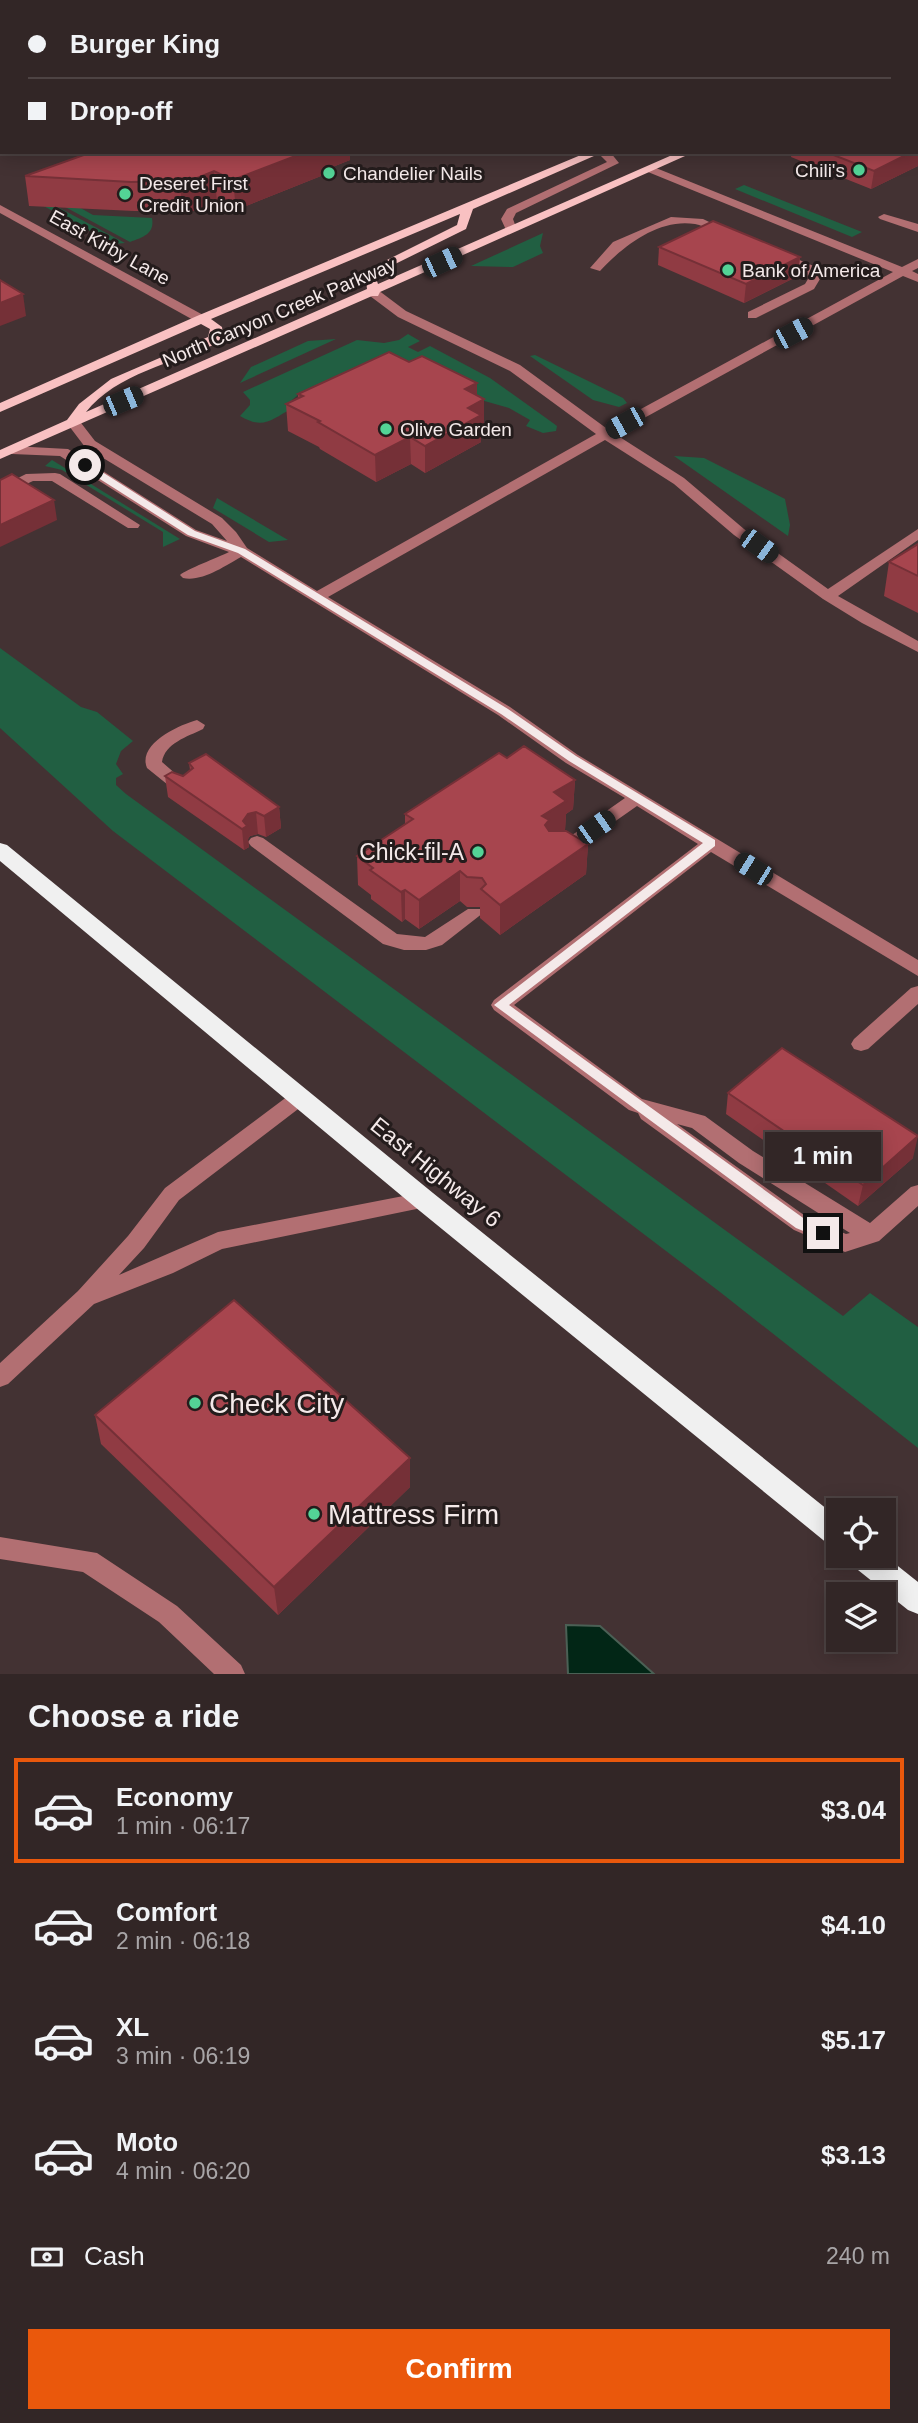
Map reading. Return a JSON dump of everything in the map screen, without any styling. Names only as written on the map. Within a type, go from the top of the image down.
[{"type":"highway","name":"East Highway 6","points":[[0,850],[299,1098],[826,1525]]},
{"type":"highway","points":[[878,1568],[918,1600]]},
{"type":"main road","name":"North Canyon Creek Parkway","points":[[0,408],[201,318],[595,154]]},
{"type":"main road","name":"North Canyon Creek Parkway","points":[[6,453],[685,154]]},
{"type":"main road","points":[[374,293],[369,274],[462,227],[468,206]]},
{"type":"main road","points":[[73,422],[79,409],[95,394],[213,340],[217,336],[216,327],[201,318]]},
{"type":"street","points":[[511,230],[508,219],[511,211],[613,163],[610,157],[604,154]]},
{"type":"street","points":[[652,170],[918,278]]},
{"type":"street","name":"East Kirby Lane","points":[[0,208],[201,318]]},
{"type":"street","points":[[884,217],[918,228]]},
{"type":"street","points":[[596,268],[617,245],[671,220],[699,221],[737,237]]},
{"type":"street","points":[[752,315],[810,286],[814,279],[812,270],[762,248]]},
{"type":"street","points":[[316,598],[605,434],[732,368],[918,263]]},
{"type":"street","points":[[374,293],[402,314],[516,368],[605,434],[678,481],[740,532],[828,596],[918,647]]},
{"type":"street","points":[[73,422],[90,444],[217,521],[231,535],[241,551]]},
{"type":"street","points":[[6,453],[63,452],[191,533],[241,551],[504,711],[636,798],[918,969]]},
{"type":"street","points":[[0,492],[31,477],[55,477],[133,525]]},
{"type":"street","points":[[828,596],[918,533]]},
{"type":"street","points":[[188,575],[208,569],[241,551]]},
{"type":"street","points":[[184,789],[158,770],[153,764],[153,757],[165,742],[197,725]]},
{"type":"street","points":[[556,855],[636,798]]},
{"type":"street","points":[[257,842],[390,939],[410,947],[430,944],[474,913]]},
{"type":"street","points":[[711,843],[500,1005],[801,1224],[845,1243],[871,1235],[918,1193]]},
{"type":"street","points":[[861,1044],[918,993]]},
{"type":"street","points":[[0,1377],[86,1297],[136,1242],[172,1194],[299,1098]]},
{"type":"street","points":[[86,1297],[165,1267],[218,1241],[424,1200]]},
{"type":"street","points":[[0,1548],[88,1561],[168,1614],[232,1674]]},
{"type":"shaded area","points":[[744,185],[862,232],[852,237],[735,189]]},
{"type":"shaded area","points":[[52,192],[93,215],[152,218],[152,228],[147,234],[130,242],[43,195]]},
{"type":"shaded area","points":[[39,197],[125,243],[114,244],[38,203]]},
{"type":"shaded area","points":[[543,233],[540,246],[543,253],[513,267],[471,266]]},
{"type":"shaded area","points":[[408,334],[420,341],[408,347],[418,352],[430,346],[490,378],[557,426],[556,431],[543,433],[526,426],[530,420],[509,408],[474,398],[299,394],[292,400],[293,408],[267,422],[255,422],[240,416],[250,405],[250,400],[243,392],[357,340],[384,343],[399,340]]},
{"type":"shaded area","points":[[336,339],[240,383],[251,367],[308,341]]},
{"type":"shaded area","points":[[535,355],[623,398],[627,403],[619,407],[593,400],[530,356]]},
{"type":"shaded area","points":[[674,456],[704,458],[785,499],[790,525],[788,536]]},
{"type":"shaded area","points":[[52,460],[180,539],[163,547],[163,532],[62,470],[45,466]]},
{"type":"shaded area","points":[[217,498],[288,540],[269,542],[213,508]]},
{"type":"shaded area","points":[[0,648],[81,707],[97,712],[133,741],[121,751],[116,764],[123,774],[116,778],[116,785],[126,794],[843,1316],[870,1293],[918,1327],[918,1448],[720,1292],[113,831],[0,728]]},
{"type":"shaded area","points":[[566,1625],[600,1626],[654,1674],[568,1674]]},
{"type":"building","points":[[86,154],[301,154],[233,180],[214,171],[180,185],[172,181],[131,182],[25,176]]},
{"type":"building","points":[[831,154],[908,154],[874,171]]},
{"type":"building","points":[[713,221],[800,257],[746,284],[659,247]]},
{"type":"building","points":[[0,280],[23,294],[0,303]]},
{"type":"building","name":"Olive Garden","points":[[389,352],[409,362],[422,356],[477,383],[465,389],[484,399],[468,408],[481,415],[425,446],[410,437],[375,455],[318,422],[320,421],[286,404],[303,396],[298,394]]},
{"type":"building","points":[[12,474],[54,500],[0,525],[0,480]]},
{"type":"building","points":[[918,544],[918,576],[889,562]]},
{"type":"building","name":"Chick-fil-A","points":[[524,746],[575,780],[554,792],[566,801],[542,816],[549,820],[545,825],[549,831],[566,831],[588,844],[500,905],[481,889],[486,884],[482,878],[467,877],[460,871],[419,900],[405,890],[401,892],[370,870],[373,868],[357,856],[413,819],[405,814],[499,753],[507,758]]},
{"type":"building","points":[[206,754],[279,807],[264,816],[256,812],[248,814],[243,821],[247,826],[242,829],[165,776],[172,772],[183,776],[193,768],[189,763]]},
{"type":"building","points":[[782,1048],[918,1136],[863,1185],[728,1093]]},
{"type":"building","points":[[234,1300],[410,1458],[274,1587],[95,1415]]},
{"type":"place","name":"Chili's","points":[[859,170]]},
{"type":"place","name":"Chandelier Nails","points":[[329,173]]},
{"type":"place","name":"Deseret First Credit Union","points":[[125,194]]},
{"type":"place","name":"Bank of America","points":[[728,270]]},
{"type":"place","name":"Olive Garden","points":[[386,429]]},
{"type":"place","name":"Chick-fil-A","points":[[478,852]]},
{"type":"place","name":"Check City","points":[[195,1403]]},
{"type":"place","name":"Mattress Firm","points":[[314,1514]]},
{"type":"route","points":[[85,465],[191,533],[241,551],[504,711],[572,758],[711,843],[500,1005],[801,1224],[823,1233]]}]
